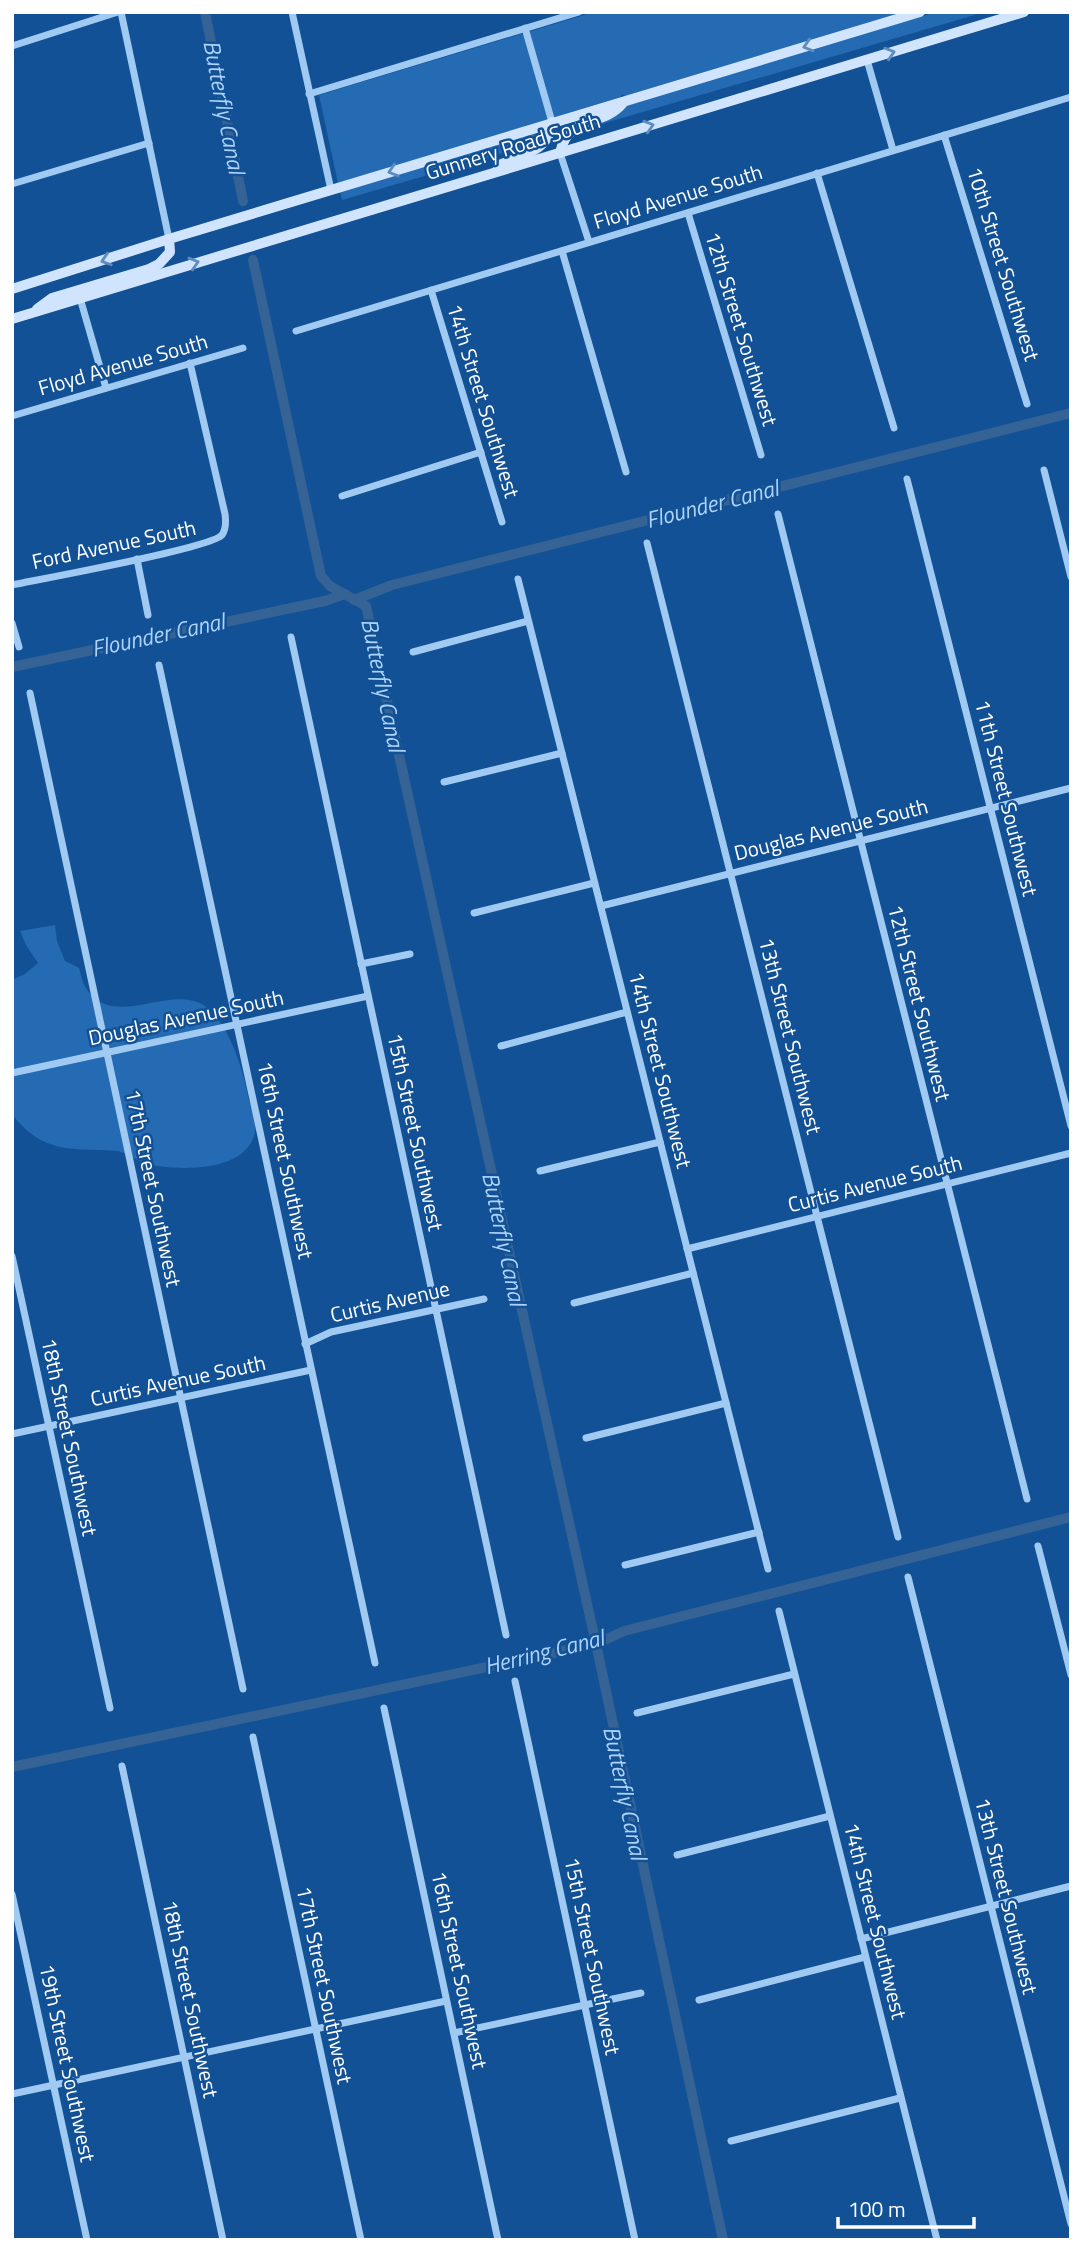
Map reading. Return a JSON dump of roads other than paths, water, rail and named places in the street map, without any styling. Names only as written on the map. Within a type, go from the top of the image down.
[{"type":"main road","name":"Gunnery Road South","points":[[12,289],[552,122],[920,12]]},
{"type":"main road","name":"Gunnery Road South","points":[[12,319],[1024,12]]},
{"type":"main road","points":[[560,153],[562,142],[568,133],[583,123],[610,114],[621,107],[624,101]]},
{"type":"main road","points":[[495,173],[502,164],[539,148],[551,132],[552,122]]},
{"type":"main road","points":[[33,313],[52,298],[159,264],[170,252],[169,239]]},
{"type":"street","points":[[12,46],[120,12],[169,239]]},
{"type":"street","points":[[292,12],[331,190]]},
{"type":"street","points":[[309,94],[579,12]]},
{"type":"street","points":[[525,28],[552,122]]},
{"type":"street","points":[[867,60],[893,150]]},
{"type":"street","name":"Floyd Avenue South","points":[[296,331],[1071,97]]},
{"type":"street","name":"10th Street Southwest","points":[[944,135],[1027,404]]},
{"type":"street","points":[[12,184],[149,143]]},
{"type":"street","points":[[560,153],[589,242]]},
{"type":"street","points":[[817,173],[894,428]]},
{"type":"street","name":"12th Street Southwest","points":[[688,213],[761,456]]},
{"type":"street","points":[[562,250],[626,471]]},
{"type":"street","name":"14th Street Southwest","points":[[431,290],[502,522]]},
{"type":"street","points":[[80,298],[106,388]]},
{"type":"street","name":"Floyd Avenue South","points":[[12,416],[243,348]]},
{"type":"street","name":"Ford Avenue South","points":[[12,585],[213,541],[222,534],[226,524],[225,514],[191,363]]},
{"type":"street","points":[[342,496],[481,452]]},
{"type":"street","points":[[1044,470],[1071,577]]},
{"type":"street","name":"11th Street Southwest","points":[[907,479],[1071,1126]]},
{"type":"street","name":"12th Street Southwest","points":[[778,514],[1027,1499]]},
{"type":"street","name":"13th Street Southwest","points":[[647,543],[898,1537]]},
{"type":"street","points":[[137,559],[148,615]]},
{"type":"street","name":"14th Street Southwest","points":[[518,579],[768,1569]]},
{"type":"street","points":[[413,652],[528,621]]},
{"type":"street","points":[[12,623],[19,647]]},
{"type":"street","name":"15th Street Southwest","points":[[291,637],[506,1634]]},
{"type":"street","name":"16th Street Southwest","points":[[159,665],[375,1663]]},
{"type":"street","name":"17th Street Southwest","points":[[30,693],[243,1689]]},
{"type":"street","points":[[444,782],[562,753]]},
{"type":"street","name":"Douglas Avenue South","points":[[601,906],[1071,788]]},
{"type":"street","points":[[474,914],[594,883]]},
{"type":"street","points":[[361,964],[410,954]]},
{"type":"street","name":"Douglas Avenue South","points":[[12,1073],[368,996]]},
{"type":"street","points":[[501,1046],[627,1012]]},
{"type":"street","points":[[540,1171],[660,1142]]},
{"type":"street","name":"Curtis Avenue South","points":[[687,1249],[1071,1153]]},
{"type":"street","name":"18th Street Southwest","points":[[12,1256],[110,1708]]},
{"type":"street","points":[[574,1303],[693,1273]]},
{"type":"street","name":"Curtis Avenue","points":[[305,1344],[331,1332],[484,1299]]},
{"type":"street","name":"Curtis Avenue South","points":[[12,1434],[311,1370]]},
{"type":"street","points":[[586,1438],[726,1403]]},
{"type":"street","points":[[625,1565],[759,1532]]},
{"type":"street","points":[[1038,1546],[1071,1675]]},
{"type":"street","name":"13th Street Southwest","points":[[908,1577],[1071,2224]]},
{"type":"street","name":"14th Street Southwest","points":[[779,1611],[936,2240]]},
{"type":"street","points":[[637,1713],[794,1674]]},
{"type":"street","name":"15th Street Southwest","points":[[515,1681],[635,2240]]},
{"type":"street","name":"16th Street Southwest","points":[[384,1708],[498,2240]]},
{"type":"street","name":"17th Street Southwest","points":[[253,1737],[361,2240]]},
{"type":"street","name":"18th Street Southwest","points":[[122,1766],[223,2240]]},
{"type":"street","points":[[677,1855],[830,1816]]},
{"type":"street","points":[[861,1939],[1071,1886]]},
{"type":"street","name":"19th Street Southwest","points":[[12,1894],[87,2240]]},
{"type":"street","points":[[699,2000],[865,1957]]},
{"type":"street","points":[[454,2034],[641,1993]]},
{"type":"street","points":[[12,2094],[446,2001]]},
{"type":"street","points":[[731,2141],[900,2098]]},
{"type":"waterway","name":"Butterfly Canal","points":[[205,12],[243,201]]},
{"type":"waterway","name":"Butterfly Canal","points":[[253,260],[321,576],[330,586],[366,606],[596,1644],[723,2240]]},
{"type":"waterway","name":"Flounder Canal","points":[[354,600],[392,585],[1071,413]]},
{"type":"waterway","name":"Flounder Canal","points":[[12,667],[325,601],[345,594]]},
{"type":"waterway","name":"Herring Canal","points":[[12,1767],[596,1644],[624,1631],[1071,1517]]}]
